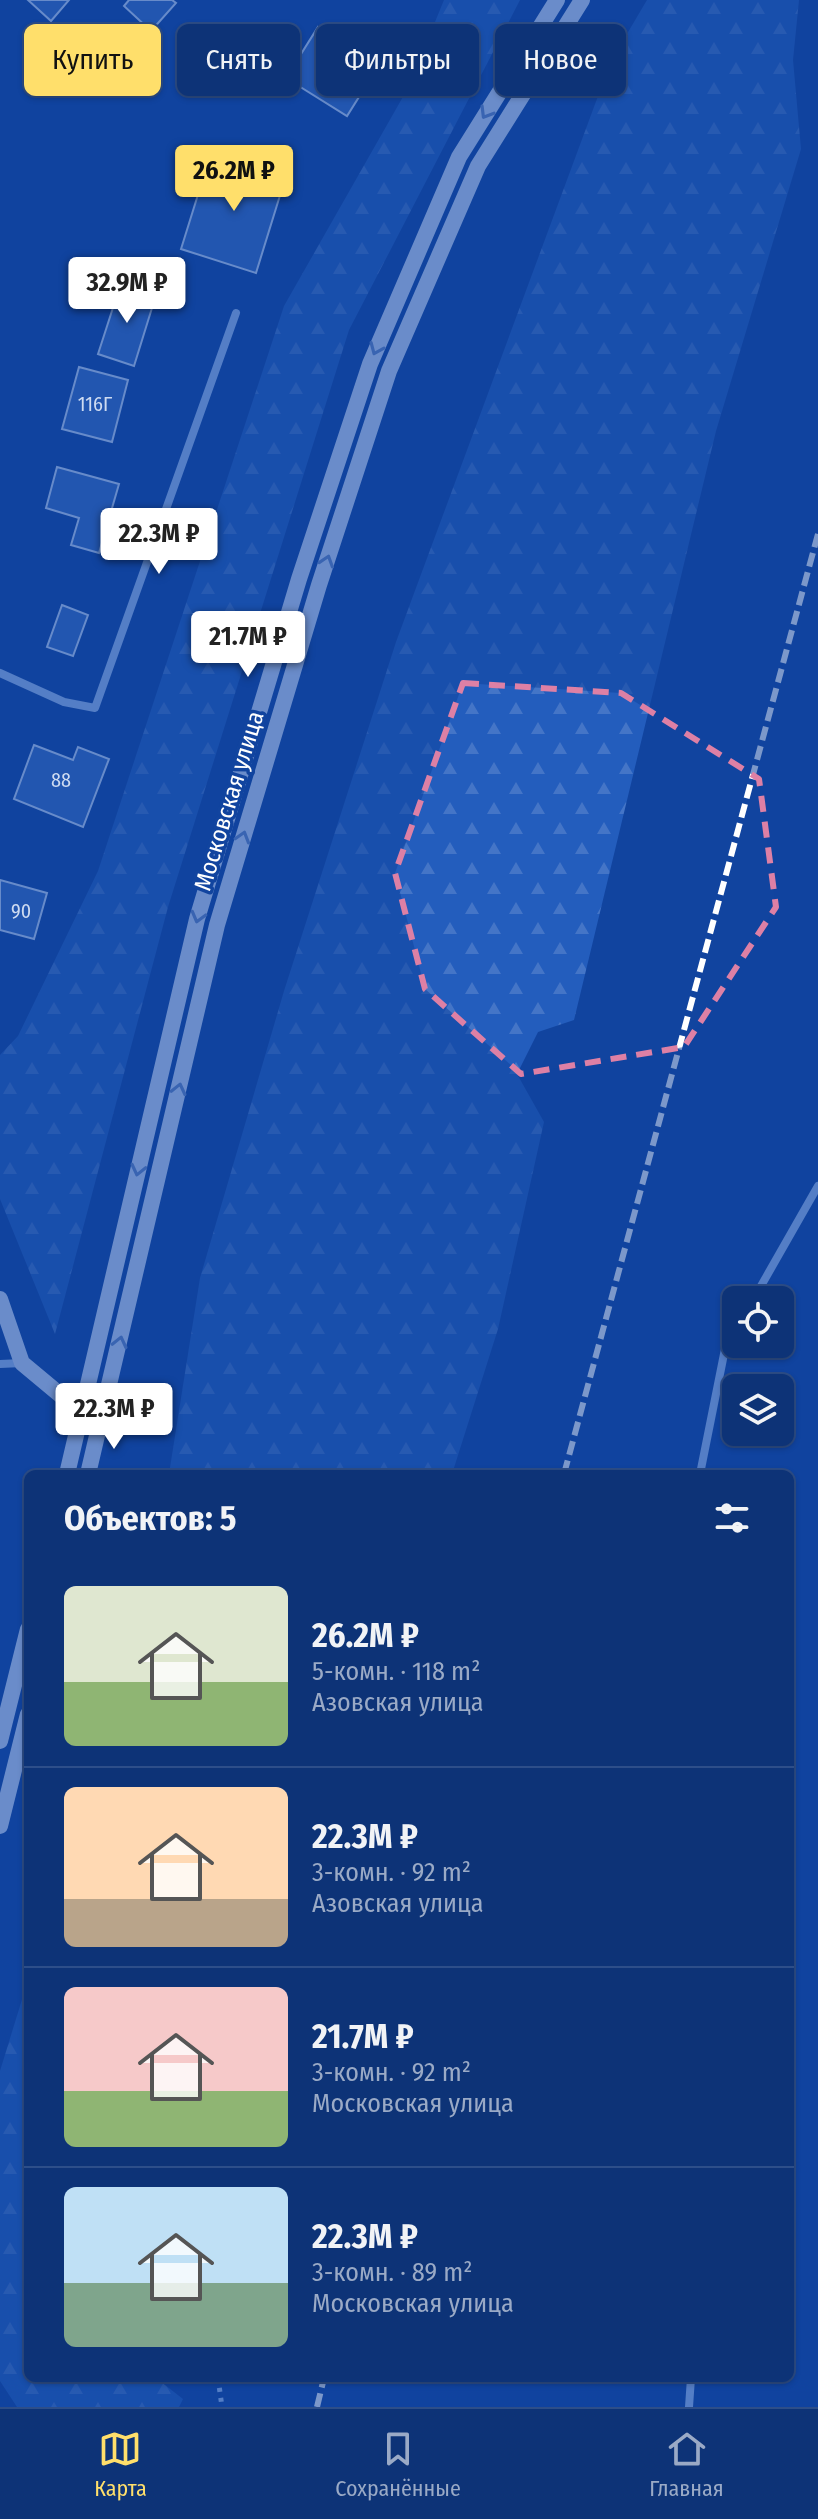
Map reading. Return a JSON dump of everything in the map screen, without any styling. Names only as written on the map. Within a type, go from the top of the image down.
[{"type":"main road","name":"Московская улица","points":[[68,1470],[197,919],[299,579],[370,364],[459,157],[557,0]]},
{"type":"main road","name":"Московская улица","points":[[89,1470],[217,925],[319,585],[389,371],[478,166],[582,0]]},
{"type":"main road","points":[[0,1299],[22,1363],[82,1413],[102,1418]]},
{"type":"main road","points":[[0,1741],[24,1645]]},
{"type":"main road","points":[[0,1826],[24,1730]]},
{"type":"street","points":[[0,673],[64,702],[95,708],[236,313]]},
{"type":"street","points":[[761,1286],[818,1186]]},
{"type":"street","points":[[701,1470],[723,1358]]},
{"type":"street","points":[[0,1364],[22,1363]]},
{"type":"street","points":[[689,2407],[691,2382]]},
{"type":"path","points":[[219,2382],[222,2407]]},
{"type":"highlighted area","points":[[463,683],[621,693],[759,779],[776,907],[684,1047],[521,1074],[425,989],[395,873]]},
{"type":"green space","points":[[444,0],[520,0],[508,24],[495,24],[495,48],[479,79],[479,24],[434,24]]},
{"type":"green space","points":[[647,0],[799,0],[793,60],[801,149],[716,431],[574,1020],[538,1032],[517,1074],[544,1122],[498,1329],[453,1470],[170,1470],[200,1278],[284,991],[396,642],[598,96],[626,96],[626,36]]},
{"type":"green space","points":[[403,96],[470,96],[349,330],[168,907],[55,1334],[0,1199],[0,1055],[18,1036],[98,871],[284,306]]},
{"type":"green space","points":[[24,1993],[24,2382],[161,2382],[183,2399],[179,2407],[17,2407],[0,2381],[0,2071]]},
{"type":"building","points":[[28,0],[69,0],[51,21]]},
{"type":"building","points":[[129,0],[172,0],[176,3],[157,24],[143,24],[124,6]]},
{"type":"building","points":[[316,30],[316,96],[360,96],[347,116],[300,87],[300,56]]},
{"type":"building","points":[[211,153],[286,176],[256,273],[181,249]]},
{"type":"building","points":[[121,283],[156,295],[134,366],[98,354]]},
{"type":"building","points":[[79,367],[128,380],[112,442],[62,429]]},
{"type":"building","points":[[57,467],[119,484],[99,553],[71,545],[79,518],[46,508]]},
{"type":"building","points":[[62,605],[88,615],[73,656],[47,647]]},
{"type":"building","points":[[34,745],[73,760],[78,747],[109,759],[83,827],[14,799]]},
{"type":"building","points":[[0,880],[47,893],[34,939],[0,930]]},
{"type":"railway","points":[[565,1470],[818,534]]},
{"type":"railway","points":[[317,2407],[323,2382]]}]
